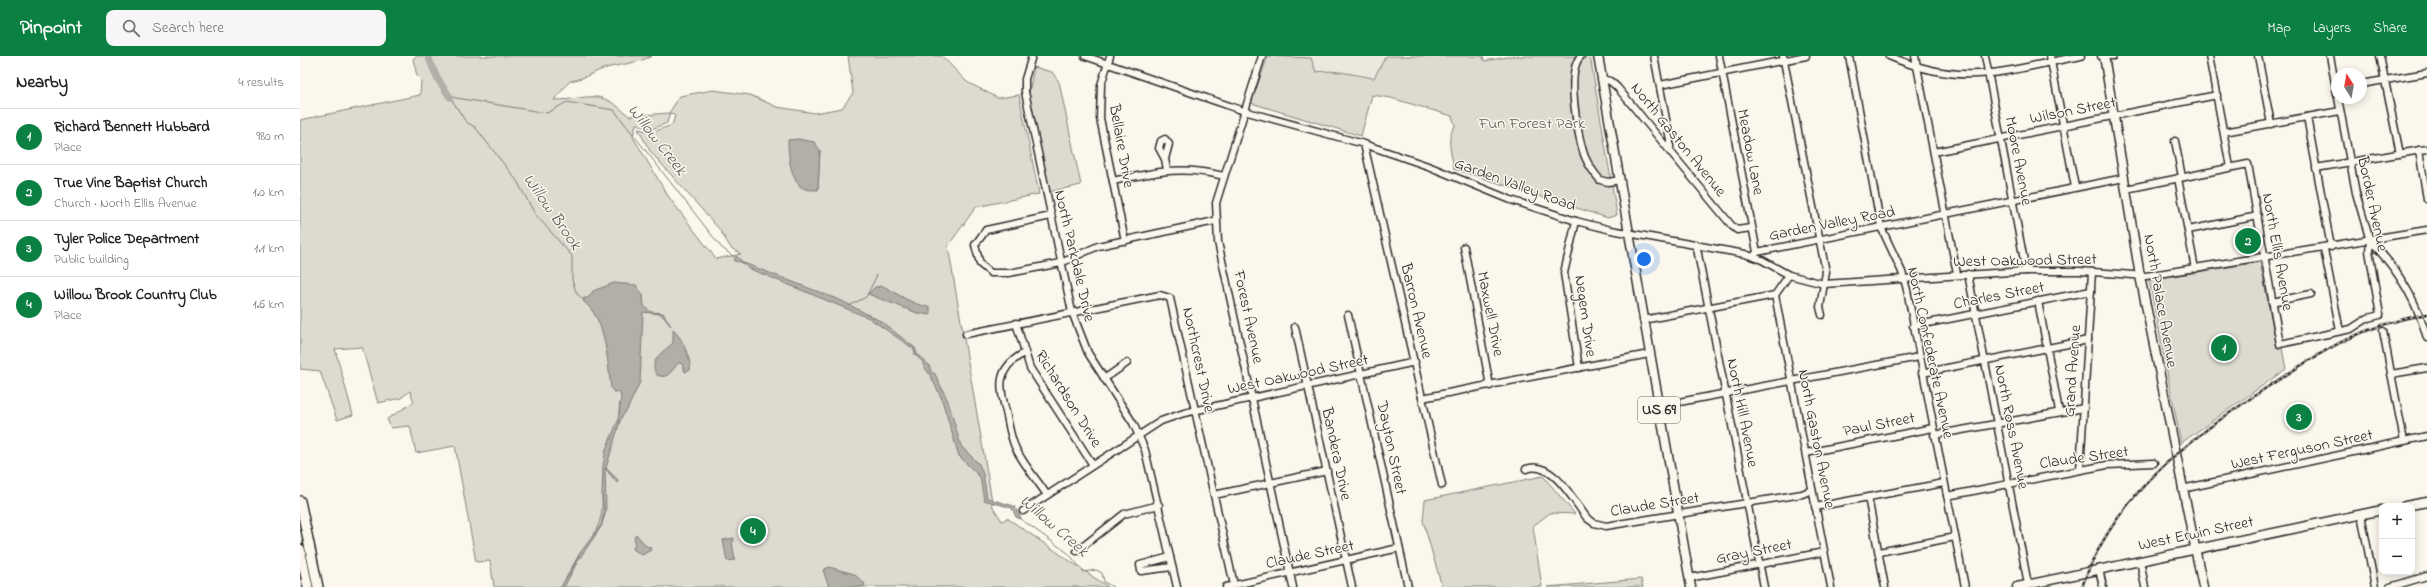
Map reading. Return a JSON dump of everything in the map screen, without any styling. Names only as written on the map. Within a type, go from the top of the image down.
[{"type":"highway","points":[[300,501],[318,587]]},
{"type":"highway","points":[[300,549],[308,587]]},
{"type":"main road","name":"US 69","points":[[1598,56],[1690,583]]},
{"type":"main road","name":"North Palace Avenue","points":[[2103,56],[2140,276],[2203,587]]},
{"type":"main road","points":[[2415,504],[2427,502]]},
{"type":"main road","name":"West Erwin Street","points":[[2017,587],[2379,511]]},
{"type":"street","name":"North Parkdale Drive","points":[[1032,56],[1025,79],[1025,92],[1072,312],[1088,353],[1139,434],[1149,461],[1177,587]]},
{"type":"street","name":"Garden Valley Road","points":[[1085,56],[1244,111],[1364,144],[1428,166],[1511,200],[1576,221],[1628,233],[1756,254],[1819,239],[1946,215],[2124,178]]},
{"type":"street","name":"Bellaire Drive","points":[[1110,56],[1106,64],[1101,85],[1099,112],[1125,241]]},
{"type":"street","name":"Forest Avenue","points":[[1262,56],[1216,203],[1216,221],[1252,398],[1293,587]]},
{"type":"street","points":[[1581,56],[1576,63],[1573,92],[1577,131],[1585,157],[1595,174],[1602,182],[1620,180]]},
{"type":"street","points":[[1654,56],[1670,140],[1670,152]]},
{"type":"street","name":"Meadow Lane","points":[[1719,56],[1756,254]]},
{"type":"street","points":[[1660,85],[1722,73],[1784,58],[1806,56]]},
{"type":"street","name":"North Confederate Avenue","points":[[1849,56],[1882,227],[1904,279],[1965,587]]},
{"type":"street","points":[[1889,56],[1917,68],[1955,76],[1989,74],[2051,59],[2081,56]]},
{"type":"street","points":[[1915,56],[1957,274]]},
{"type":"street","name":"Moore Avenue","points":[[1985,56],[2026,271]]},
{"type":"street","points":[[2103,56],[2113,56]]},
{"type":"street","points":[[2126,189],[2230,167],[2209,56]]},
{"type":"street","points":[[2258,56],[2271,124]]},
{"type":"street","points":[[2330,56],[2332,68]]},
{"type":"street","points":[[2380,56],[2400,154]]},
{"type":"street","points":[[1784,58],[1826,272],[1820,307],[1822,315]]},
{"type":"street","points":[[2051,59],[2075,187]]},
{"type":"street","points":[[2367,83],[2427,73]]},
{"type":"street","name":"North Gaston Avenue","points":[[1602,79],[1610,81],[1617,87],[1732,226],[1737,230],[1751,228]]},
{"type":"street","name":"Wilson Street","points":[[1934,152],[2217,95]]},
{"type":"street","name":"Border Avenue","points":[[2339,104],[2356,193],[2370,241],[2369,251],[2380,315],[2368,318],[2353,328],[2340,331]]},
{"type":"street","points":[[2224,132],[2340,110]]},
{"type":"street","points":[[2307,117],[2331,247]]},
{"type":"street","points":[[2175,141],[2195,269]]},
{"type":"street","name":"Barron Avenue","points":[[1364,144],[1442,485]]},
{"type":"street","points":[[2316,168],[2427,149]]},
{"type":"street","points":[[2419,150],[2427,199]]},
{"type":"street","points":[[1165,159],[1167,170]]},
{"type":"street","name":"North Ellis Avenue","points":[[2230,167],[2248,164],[2280,344],[2340,331]]},
{"type":"street","points":[[1113,181],[1167,170],[1201,170],[1224,176]]},
{"type":"street","points":[[1051,216],[990,228],[978,238],[975,252],[982,268],[997,274],[1061,263],[1092,248],[1216,221]]},
{"type":"street","points":[[2188,230],[2258,216]]},
{"type":"street","name":"Negem Drive","points":[[1576,221],[1564,273],[1579,368]]},
{"type":"street","name":"West Oakwood Street","points":[[1756,254],[1789,275],[1824,284],[1957,274],[2026,271],[2092,272],[2140,276],[2324,249],[2427,230]]},
{"type":"street","points":[[2370,241],[2386,258],[2411,296],[2427,338]]},
{"type":"street","name":"North Hill Avenue","points":[[1696,244],[1764,587]]},
{"type":"street","name":"Maxwell Drive","points":[[1464,247],[1490,386]]},
{"type":"street","points":[[2324,249],[2340,331]]},
{"type":"street","name":"Grand Avenue","points":[[2080,470],[2092,272]]},
{"type":"street","name":"North Ross Avenue","points":[[1968,274],[2028,584]]},
{"type":"street","points":[[1643,320],[1775,295],[1789,275]]},
{"type":"street","name":"Charles Street","points":[[1913,326],[2091,291]]},
{"type":"street","points":[[2272,302],[2311,294]]},
{"type":"street","name":"Northcrest Drive","points":[[966,334],[1160,295],[1170,298],[1234,585]]},
{"type":"street","name":"North Gaston Avenue","points":[[1775,295],[1831,587]]},
{"type":"street","points":[[2038,302],[2059,411]]},
{"type":"street","name":"Dayton Street","points":[[1348,315],[1408,587]]},
{"type":"street","name":"Richardson Drive","points":[[1016,323],[1024,353],[1037,379],[1093,464]]},
{"type":"street","name":"Bandera Drive","points":[[1295,327],[1352,587]]},
{"type":"street","points":[[2383,331],[2404,441]]},
{"type":"street","points":[[1922,373],[2088,340]]},
{"type":"street","points":[[1024,353],[1014,359],[1006,369],[1001,384],[1002,394],[1016,449],[1047,495]]},
{"type":"street","points":[[1422,398],[1649,354]]},
{"type":"street","points":[[1658,406],[1919,357]]},
{"type":"street","name":"West Oakwood Street","points":[[1023,511],[1161,420],[1308,385],[1414,362]]},
{"type":"street","points":[[1104,379],[1127,363]]},
{"type":"street","points":[[2391,374],[2427,368]]},
{"type":"street","name":"Paul Street","points":[[1934,435],[2059,411],[2084,408]]},
{"type":"street","name":"Paul Street","points":[[1806,453],[1933,428]]},
{"type":"street","name":"West Ferguson Street","points":[[2182,489],[2427,436]]},
{"type":"street","name":"Claude Street","points":[[1947,496],[2108,465],[2154,463]]},
{"type":"street","name":"Claude Street","points":[[1526,469],[1539,467],[1550,471],[1587,518],[1600,525],[1621,525],[1802,494],[1812,490]]},
{"type":"street","points":[[1214,496],[1327,471]]},
{"type":"street","points":[[1815,507],[1944,483]]},
{"type":"street","points":[[1868,498],[1885,587]]},
{"type":"street","points":[[1077,551],[1124,514],[1159,506]]},
{"type":"street","points":[[2361,514],[2375,587]]},
{"type":"street","points":[[1879,552],[1955,537]]},
{"type":"street","name":"Claude Street","points":[[1226,587],[1399,548]]},
{"type":"street","name":"Gray Street","points":[[1690,583],[1760,564],[1824,552]]},
{"type":"street","points":[[1170,557],[1144,562],[1141,564],[1140,569],[1141,571],[1150,572],[1172,567]]},
{"type":"street","points":[[2140,560],[2145,587]]},
{"type":"street","points":[[2099,569],[2103,587]]},
{"type":"street","points":[[2390,587],[2427,576]]},
{"type":"shaded area","points":[[1295,56],[1386,56],[1375,78],[1331,71],[1316,72]]},
{"type":"shaded area","points":[[798,139],[814,142],[820,150],[818,190],[808,190],[802,187],[794,177],[789,157],[788,140]]},
{"type":"shaded area","points":[[736,256],[744,263],[842,301],[882,322],[915,348],[918,356],[929,365],[931,372],[935,374],[948,401],[961,446],[979,464],[983,474],[987,498],[1014,506],[1022,520],[1016,517],[1012,508],[984,500],[980,477],[959,456],[941,397],[923,365],[923,362],[915,355],[914,349],[869,318],[748,268],[741,262],[734,261]]},
{"type":"shaded area","points":[[614,283],[636,285],[643,295],[644,306],[651,312],[663,313],[671,326],[661,314],[643,312],[640,382],[627,410],[621,418],[606,468],[618,480],[617,483],[605,468],[606,511],[601,527],[579,559],[564,587],[561,587],[580,553],[601,525],[604,512],[602,495],[603,466],[606,449],[618,421],[621,397],[619,392],[614,392],[611,388],[607,353],[601,329],[591,309],[583,301],[584,298],[588,298],[593,291]]},
{"type":"shaded area","points":[[883,286],[905,299],[930,307],[930,315],[917,313],[868,294],[875,287]]},
{"type":"shaded area","points":[[673,330],[685,348],[690,370],[685,372],[682,364],[679,363],[670,374],[664,376],[657,375],[654,370],[655,361],[661,353],[673,343]]},
{"type":"shaded area","points":[[636,534],[646,546],[650,547],[651,550],[642,555],[633,549]]},
{"type":"shaded area","points":[[734,538],[734,541],[732,542],[735,560],[727,561],[723,540]]},
{"type":"shaded area","points":[[829,567],[854,574],[865,584],[863,587],[829,587],[823,570]]},
{"type":"green space","points":[[416,56],[652,56],[640,61],[603,69],[570,81],[554,100],[585,97],[601,98],[609,101],[629,116],[669,113],[680,96],[713,90],[750,95],[777,107],[815,113],[842,108],[853,93],[848,56],[942,56],[967,82],[998,98],[1019,95],[1039,194],[976,207],[948,246],[993,507],[1002,521],[1007,518],[1108,587],[494,587],[490,561],[476,562],[455,446],[416,453],[410,426],[391,428],[387,419],[414,402],[410,391],[401,398],[378,403],[362,347],[335,349],[353,415],[337,420],[320,371],[300,369],[300,120],[420,95],[421,80],[417,76],[413,59]],"holes":[[[670,113],[675,116],[672,125],[653,132],[638,129],[650,151],[719,229],[731,248],[741,254],[716,259],[668,196],[633,137],[636,124],[652,129],[667,123]],[[789,140],[820,150],[818,190],[794,177]]]},
{"type":"green space","name":"Fun Forest Park","points":[[1268,56],[1311,58],[1316,72],[1337,72],[1374,78],[1386,56],[1483,56],[1484,61],[1513,56],[1590,56],[1617,215],[1608,218],[1454,169],[1450,141],[1450,135],[1455,126],[1452,116],[1391,98],[1372,95],[1361,136],[1251,103]]},
{"type":"green space","points":[[1034,67],[1052,72],[1059,82],[1081,185],[1049,192],[1029,93]]},
{"type":"green space","points":[[2260,262],[2277,348],[2282,348],[2286,369],[2181,443],[2149,280]]},
{"type":"green space","points":[[1543,476],[1575,514],[1550,513],[1533,526],[1542,587],[1442,587],[1423,521],[1425,500]]},
{"type":"green space","points":[[1641,579],[1643,587],[1547,587]]},
{"type":"waterway","name":"Willow Creek","points":[[428,56],[437,78],[450,97]]},
{"type":"waterway","name":"Willow Brook","points":[[450,97],[466,122],[475,127],[517,181],[535,214],[572,256],[572,280],[577,294],[584,300]]},
{"type":"waterway","name":"Willow Creek","points":[[450,97],[547,113],[567,102],[614,110],[721,247],[734,257]]},
{"type":"waterway","name":"Willow Creek","points":[[849,306],[866,297],[877,275]]},
{"type":"waterway","name":"Willow Brook","points":[[619,413],[620,403]]},
{"type":"waterway","name":"Willow Brook","points":[[592,537],[598,527],[601,517],[602,495]]},
{"type":"waterway","name":"Willow Creek","points":[[1022,520],[1068,553],[1084,572],[1096,570],[1102,573],[1104,582],[1113,587]]},
{"type":"waterway","name":"Willow Brook","points":[[568,576],[579,556]]},
{"type":"railway","points":[[2082,587],[2096,554],[2113,524],[2134,497],[2157,472],[2209,428],[2324,351],[2381,325],[2427,314]]},
{"type":"place","name":"True Vine Baptist Church","points":[[2248,241]]},
{"type":"place","name":"Richard Bennett Hubbard","points":[[2224,348]]},
{"type":"place","name":"Tyler Police Department","points":[[2299,417]]},
{"type":"place","name":"Willow Brook Country Club","points":[[753,531]]}]
